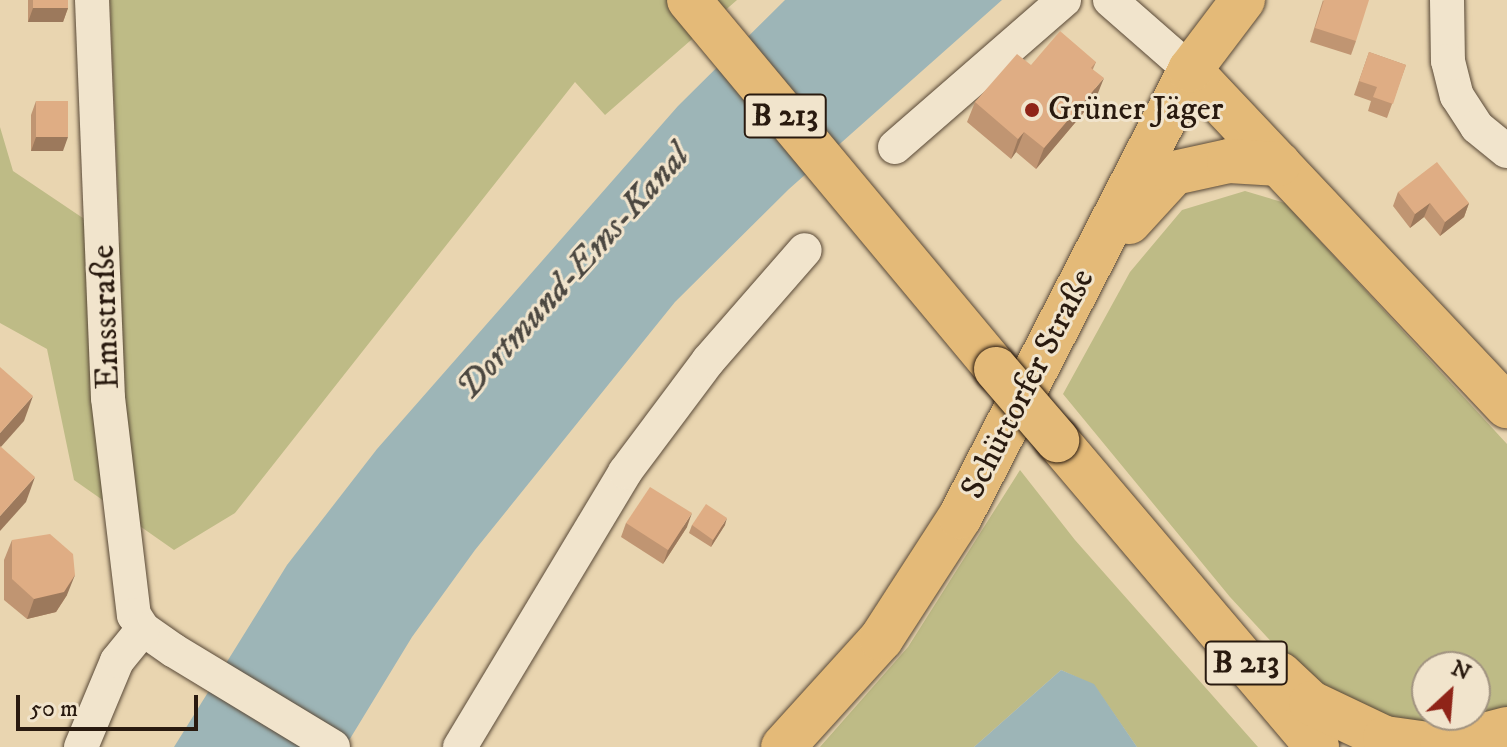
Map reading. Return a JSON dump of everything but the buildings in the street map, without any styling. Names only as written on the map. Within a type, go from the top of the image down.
[{"type":"main road","name":"Schüttorfer Straße","points":[[783,747],[881,639],[960,517],[1190,70],[1243,0]]},
{"type":"main road","name":"B 213","points":[[698,11],[1317,747]]},
{"type":"main road","points":[[1190,70],[1507,406]]},
{"type":"main road","points":[[1075,289],[1174,173],[1229,161],[1279,164]]},
{"type":"main road","points":[[1174,579],[1311,703],[1385,738],[1442,746],[1507,729]]},
{"type":"main road","points":[[1174,579],[1283,747]]},
{"type":"street","name":"Emsstraße","points":[[92,0],[108,398],[126,582],[143,629]]},
{"type":"street","points":[[895,147],[1064,0]]},
{"type":"street","points":[[1110,0],[1190,70]]},
{"type":"street","points":[[1447,0],[1448,61],[1457,96],[1477,127],[1507,151]]},
{"type":"street","points":[[460,747],[625,472],[708,361],[805,250]]},
{"type":"street","points":[[81,747],[110,675],[143,629],[333,747]]},
{"type":"shaded area","points":[[110,0],[737,0],[605,115],[575,82],[235,513],[174,550],[74,480],[47,349],[0,323],[0,127],[13,171],[120,243]]},
{"type":"shaded area","points":[[1245,191],[1285,203],[1507,444],[1507,713],[1491,717],[1491,651],[1411,651],[1411,723],[1406,723],[1338,696],[1278,649],[1230,597],[1063,394],[1130,272],[1182,210]]},
{"type":"shaded area","points":[[1020,470],[1075,540],[1258,747],[1137,747],[1094,685],[1061,670],[974,747],[820,747],[908,647]]},
{"type":"water","name":"Dortmund-Ems-Kanal","points":[[785,0],[1002,0],[789,189],[675,302],[475,550],[412,637],[345,747],[174,747],[287,565],[377,449],[678,106]]},
{"type":"water","points":[[1061,670],[1094,684],[1137,747],[974,747]]},
{"type":"place","name":"Grüner Jäger","points":[[1032,110]]}]
